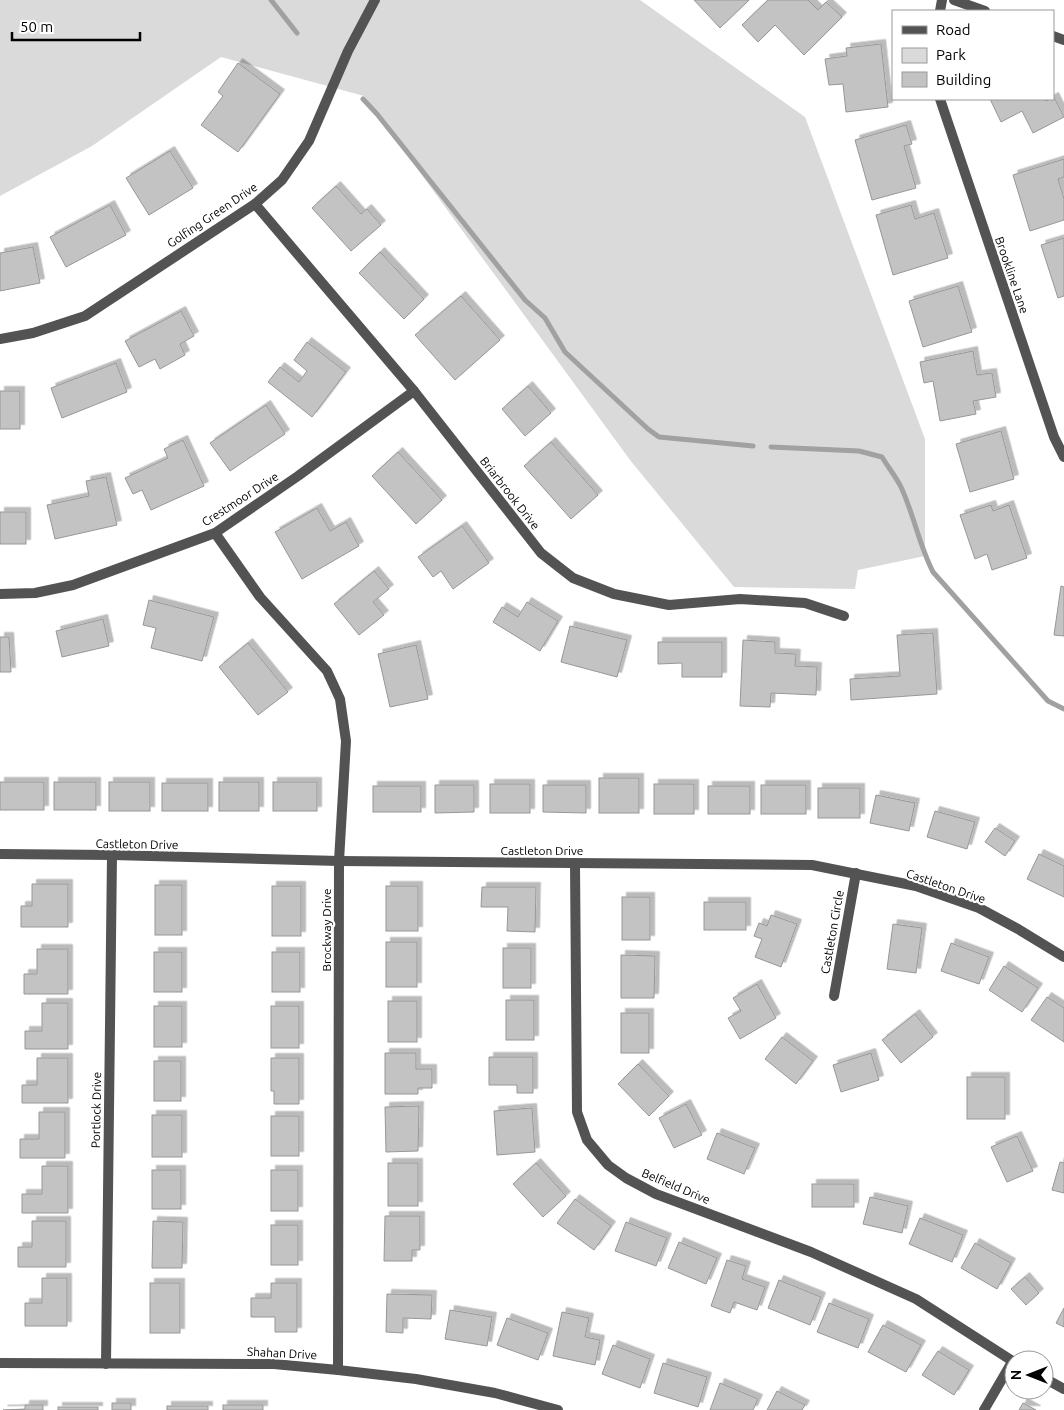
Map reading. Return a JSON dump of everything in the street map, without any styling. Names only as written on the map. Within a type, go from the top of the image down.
[{"type":"street","name":"Golfing Green Drive","points":[[0,339],[33,334],[85,316],[255,204],[282,180],[309,141],[348,52],[375,0]]},
{"type":"street","points":[[954,0],[982,10]]},
{"type":"street","name":"Brookline Lane","points":[[940,100],[1051,428],[1064,457]]},
{"type":"street","name":"Briarbrook Drive","points":[[255,204],[414,391],[541,553],[573,578],[614,594],[669,604],[740,599],[805,603],[844,616]]},
{"type":"street","name":"Crestmoor Drive","points":[[0,594],[35,593],[73,585],[216,533],[414,391]]},
{"type":"street","name":"Brockway Drive","points":[[216,533],[260,597],[327,671],[340,699],[346,742],[339,861],[338,1370]]},
{"type":"street","name":"Castleton Drive","points":[[0,854],[339,861],[812,864],[916,886],[979,908],[1064,957]]},
{"type":"street","name":"Portlock Drive","points":[[106,1364],[112,855]]},
{"type":"street","name":"Belfield Drive","points":[[575,863],[578,1112],[587,1140],[608,1165],[626,1178],[656,1194],[811,1252],[916,1299],[1004,1356]]},
{"type":"street","name":"Castleton Circle","points":[[834,996],[856,873]]},
{"type":"street","name":"Shahan Drive","points":[[0,1363],[274,1364],[416,1379],[495,1393],[558,1410]]},
{"type":"street","points":[[984,1410],[1004,1377]]},
{"type":"green space","points":[[0,0],[640,0],[805,117],[925,439],[925,556],[858,570],[855,589],[734,587],[630,460],[364,96],[221,57],[92,146],[0,196]]},
{"type":"building","points":[[694,0],[749,0],[720,28]]},
{"type":"building","points":[[768,0],[808,0],[818,10],[826,2],[842,17],[804,55],[775,25],[758,42],[742,25]]},
{"type":"building","points":[[881,44],[888,107],[846,112],[843,84],[829,85],[825,59],[847,56],[846,48]]},
{"type":"building","points":[[238,63],[280,94],[238,152],[201,125],[223,96],[218,92]]},
{"type":"building","points":[[1054,97],[1064,117],[1033,133],[1022,111],[1001,122],[990,100],[1045,100],[1054,100]]},
{"type":"building","points":[[906,125],[912,144],[904,146],[916,188],[872,200],[855,140]]},
{"type":"building","points":[[170,151],[193,188],[149,215],[126,178]]},
{"type":"building","points":[[1064,159],[1064,177],[1058,179],[1064,199],[1064,220],[1030,231],[1013,175]]},
{"type":"building","points":[[336,186],[361,214],[367,209],[381,225],[351,251],[312,208]]},
{"type":"building","points":[[110,205],[126,235],[66,267],[50,237]]},
{"type":"building","points":[[911,205],[915,219],[934,213],[948,258],[893,275],[876,215]]},
{"type":"building","points":[[1064,238],[1064,296],[1058,298],[1041,245]]},
{"type":"building","points":[[33,247],[40,283],[0,291],[0,253]]},
{"type":"building","points":[[380,252],[424,299],[404,319],[359,273]]},
{"type":"building","points":[[958,286],[972,332],[923,347],[909,301]]},
{"type":"building","points":[[461,296],[500,340],[455,380],[415,335]]},
{"type":"building","points":[[181,311],[194,336],[180,344],[185,355],[160,369],[155,359],[139,367],[125,341]]},
{"type":"building","points":[[307,342],[346,372],[312,417],[268,382],[280,367],[299,382],[307,371],[294,360]]},
{"type":"building","points":[[973,351],[977,375],[992,373],[996,397],[973,401],[976,414],[940,421],[933,381],[924,383],[920,362]]},
{"type":"building","points":[[116,363],[127,392],[62,418],[51,388]]},
{"type":"building","points":[[528,386],[551,413],[525,436],[502,409]]},
{"type":"building","points":[[0,391],[20,391],[20,429],[0,429]]},
{"type":"building","points":[[266,405],[285,434],[230,471],[210,443]]},
{"type":"building","points":[[1001,431],[1014,479],[970,492],[956,444]]},
{"type":"building","points":[[183,440],[204,486],[151,510],[142,490],[133,494],[125,478],[168,458],[164,449]]},
{"type":"building","points":[[551,442],[598,495],[571,519],[524,466]]},
{"type":"building","points":[[398,452],[442,500],[416,524],[372,476]]},
{"type":"building","points":[[106,477],[117,525],[55,539],[47,505],[89,496],[86,481]]},
{"type":"building","points":[[991,505],[993,511],[1009,505],[1027,558],[992,570],[987,554],[975,559],[960,515]]},
{"type":"building","points":[[317,508],[330,531],[346,522],[359,546],[302,579],[275,532]]},
{"type":"building","points":[[0,512],[26,512],[26,544],[0,544]]},
{"type":"building","points":[[462,526],[489,563],[453,589],[441,571],[433,577],[418,557]]},
{"type":"building","points":[[374,571],[389,589],[373,602],[384,615],[359,635],[334,604]]},
{"type":"building","points":[[1061,586],[1064,587],[1064,636],[1054,635]]},
{"type":"building","points":[[149,600],[214,617],[202,661],[151,648],[156,628],[143,625]]},
{"type":"building","points":[[527,602],[558,621],[540,651],[493,622],[502,607],[518,617]]},
{"type":"building","points":[[103,619],[109,646],[62,657],[56,631]]},
{"type":"building","points":[[570,626],[627,640],[617,677],[561,662]]},
{"type":"building","points":[[933,633],[937,694],[851,700],[850,679],[900,676],[897,635]]},
{"type":"building","points":[[0,637],[9,637],[11,672],[0,672]]},
{"type":"building","points":[[743,640],[775,642],[775,653],[796,654],[795,666],[817,667],[816,695],[771,693],[770,707],[740,706]]},
{"type":"building","points":[[658,642],[722,642],[722,677],[682,677],[682,663],[658,664]]},
{"type":"building","points":[[248,643],[288,692],[258,715],[219,667]]},
{"type":"building","points":[[416,645],[428,699],[390,707],[378,654]]},
{"type":"building","points":[[599,778],[639,778],[639,813],[599,813]]},
{"type":"building","points":[[0,782],[44,782],[44,810],[0,810]]},
{"type":"building","points":[[54,782],[96,782],[96,810],[54,810]]},
{"type":"building","points":[[109,782],[150,782],[150,811],[109,811]]},
{"type":"building","points":[[219,782],[259,782],[259,811],[219,811]]},
{"type":"building","points":[[273,782],[317,782],[317,811],[273,811]]},
{"type":"building","points":[[162,783],[208,783],[208,811],[162,811]]},
{"type":"building","points":[[490,784],[530,784],[530,813],[490,813]]},
{"type":"building","points":[[654,784],[694,784],[694,814],[654,814]]},
{"type":"building","points":[[435,785],[474,785],[474,812],[435,813]]},
{"type":"building","points":[[543,785],[586,785],[586,813],[543,812]]},
{"type":"building","points":[[761,785],[806,785],[806,814],[761,814]]},
{"type":"building","points":[[373,786],[421,786],[421,812],[373,812]]},
{"type":"building","points":[[708,786],[750,786],[750,814],[708,814]]},
{"type":"building","points":[[818,788],[860,788],[860,818],[818,818]]},
{"type":"building","points":[[876,795],[915,803],[909,831],[870,823]]},
{"type":"building","points":[[935,811],[975,822],[967,849],[927,837]]},
{"type":"building","points":[[995,828],[1015,841],[1005,856],[985,842]]},
{"type":"building","points":[[1039,854],[1064,866],[1064,897],[1027,879]]},
{"type":"building","points":[[32,884],[68,884],[68,927],[21,927],[21,906],[32,906]]},
{"type":"building","points":[[155,885],[182,885],[182,935],[155,935]]},
{"type":"building","points":[[272,886],[301,886],[301,936],[272,936]]},
{"type":"building","points":[[386,886],[418,886],[418,931],[386,931]]},
{"type":"building","points":[[482,887],[536,887],[535,932],[507,931],[508,907],[481,907]]},
{"type":"building","points":[[622,897],[650,897],[650,940],[622,940]]},
{"type":"building","points":[[704,902],[746,902],[746,930],[704,930]]},
{"type":"building","points":[[771,915],[797,924],[781,967],[755,957],[762,939],[754,936],[759,923],[767,926]]},
{"type":"building","points":[[893,924],[922,928],[916,973],[887,969]]},
{"type":"building","points":[[386,942],[417,942],[417,987],[386,987]]},
{"type":"building","points":[[951,943],[989,957],[979,984],[941,971]]},
{"type":"building","points":[[503,948],[531,948],[531,988],[503,988]]},
{"type":"building","points":[[37,949],[68,949],[68,994],[24,994],[24,974],[37,974]]},
{"type":"building","points":[[154,952],[182,952],[182,992],[154,992]]},
{"type":"building","points":[[272,952],[300,952],[300,992],[272,992]]},
{"type":"building","points":[[621,955],[655,956],[654,998],[621,998]]},
{"type":"building","points":[[1004,966],[1038,988],[1022,1012],[989,990]]},
{"type":"building","points":[[757,984],[776,1018],[740,1039],[728,1018],[741,1011],[733,998]]},
{"type":"building","points":[[1047,997],[1064,1008],[1064,1042],[1031,1020]]},
{"type":"building","points":[[506,1000],[534,1000],[534,1040],[506,1040]]},
{"type":"building","points":[[388,1001],[417,1001],[417,1042],[388,1042]]},
{"type":"building","points":[[42,1003],[68,1003],[68,1049],[25,1049],[25,1031],[42,1031]]},
{"type":"building","points":[[154,1006],[182,1006],[182,1047],[154,1047]]},
{"type":"building","points":[[271,1006],[299,1006],[299,1048],[271,1048]]},
{"type":"building","points":[[621,1013],[649,1013],[649,1053],[621,1053]]},
{"type":"building","points":[[915,1014],[933,1037],[901,1063],[882,1040]]},
{"type":"building","points":[[782,1037],[813,1061],[796,1084],[765,1059]]},
{"type":"building","points":[[385,1053],[416,1053],[416,1069],[432,1069],[432,1088],[418,1088],[418,1094],[385,1094]]},
{"type":"building","points":[[871,1053],[879,1080],[841,1092],[833,1065]]},
{"type":"building","points":[[489,1057],[533,1057],[533,1093],[517,1093],[517,1085],[489,1085]]},
{"type":"building","points":[[37,1058],[68,1058],[68,1103],[22,1103],[22,1085],[37,1085]]},
{"type":"building","points":[[271,1058],[299,1058],[299,1104],[274,1104],[274,1091],[271,1091]]},
{"type":"building","points":[[154,1061],[181,1061],[181,1101],[154,1101]]},
{"type":"building","points":[[638,1064],[669,1096],[649,1116],[618,1084]]},
{"type":"building","points":[[967,1077],[1005,1077],[1005,1119],[967,1119]]},
{"type":"building","points":[[686,1104],[702,1135],[674,1148],[659,1118]]},
{"type":"building","points":[[419,1106],[418,1151],[386,1152],[385,1107]]},
{"type":"building","points":[[532,1108],[535,1152],[497,1155],[494,1111]]},
{"type":"building","points":[[39,1112],[65,1112],[65,1158],[20,1158],[20,1139],[39,1139]]},
{"type":"building","points":[[152,1115],[182,1115],[182,1157],[152,1157]]},
{"type":"building","points":[[271,1116],[299,1116],[299,1156],[271,1156]]},
{"type":"building","points":[[717,1133],[755,1148],[744,1174],[707,1159]]},
{"type":"building","points":[[1017,1136],[1033,1171],[1007,1182],[991,1147]]},
{"type":"building","points":[[1060,1162],[1064,1163],[1064,1193],[1052,1190]]},
{"type":"building","points":[[388,1163],[418,1163],[418,1206],[388,1206]]},
{"type":"building","points":[[536,1163],[566,1196],[543,1217],[513,1184]]},
{"type":"building","points":[[42,1166],[68,1166],[68,1213],[22,1213],[22,1194],[42,1194]]},
{"type":"building","points":[[152,1170],[181,1170],[181,1209],[152,1209]]},
{"type":"building","points":[[271,1170],[298,1170],[298,1211],[271,1211]]},
{"type":"building","points":[[812,1184],[854,1184],[854,1207],[812,1207]]},
{"type":"building","points":[[870,1197],[908,1206],[902,1233],[863,1224]]},
{"type":"building","points":[[575,1199],[611,1226],[594,1250],[557,1223]]},
{"type":"building","points":[[385,1216],[420,1216],[420,1250],[412,1250],[412,1261],[384,1261]]},
{"type":"building","points":[[920,1218],[963,1235],[952,1262],[909,1244]]},
{"type":"building","points":[[32,1221],[66,1221],[66,1267],[18,1267],[18,1247],[32,1247]]},
{"type":"building","points":[[153,1221],[183,1222],[182,1268],[152,1268]]},
{"type":"building","points":[[626,1222],[667,1238],[656,1266],[615,1251]]},
{"type":"building","points":[[271,1225],[298,1225],[298,1265],[271,1265]]},
{"type":"building","points":[[679,1242],[717,1258],[706,1284],[668,1268]]},
{"type":"building","points":[[975,1243],[1011,1263],[997,1289],[961,1268]]},
{"type":"building","points":[[727,1260],[746,1266],[742,1279],[765,1287],[757,1310],[734,1302],[730,1313],[711,1306]]},
{"type":"building","points":[[1025,1277],[1039,1293],[1026,1305],[1011,1289]]},
{"type":"building","points":[[42,1278],[67,1278],[67,1326],[25,1326],[25,1303],[42,1303]]},
{"type":"building","points":[[779,1280],[821,1297],[810,1325],[768,1308]]},
{"type":"building","points":[[150,1283],[180,1283],[180,1333],[150,1333]]},
{"type":"building","points":[[271,1283],[297,1283],[297,1332],[275,1332],[275,1317],[251,1317],[251,1298],[271,1298]]},
{"type":"building","points":[[387,1294],[432,1295],[431,1319],[403,1318],[403,1333],[386,1332]]},
{"type":"building","points":[[829,1303],[869,1319],[858,1348],[817,1332]]},
{"type":"building","points":[[1064,1308],[1064,1327],[1056,1323]]},
{"type":"building","points":[[450,1310],[492,1317],[487,1346],[445,1339]]},
{"type":"building","points":[[562,1312],[589,1318],[585,1337],[600,1340],[595,1365],[553,1356]]},
{"type":"building","points":[[507,1318],[548,1333],[538,1360],[497,1345]]},
{"type":"building","points":[[883,1325],[921,1345],[906,1372],[868,1352]]},
{"type":"building","points":[[613,1345],[650,1359],[640,1388],[602,1374]]},
{"type":"building","points":[[938,1351],[969,1370],[954,1395],[922,1375]]},
{"type":"building","points":[[663,1363],[707,1377],[698,1407],[654,1393]]},
{"type":"building","points":[[720,1383],[758,1399],[753,1410],[710,1410]]},
{"type":"building","points":[[777,1391],[805,1405],[802,1410],[767,1410]]},
{"type":"building","points":[[112,1403],[131,1403],[131,1410],[112,1410]]},
{"type":"building","points":[[1023,1403],[1036,1410],[1019,1410]]},
{"type":"building","points":[[25,1405],[43,1405],[43,1410],[3,1410],[25,1409]]},
{"type":"building","points":[[223,1405],[263,1405],[263,1410],[223,1410]]},
{"type":"building","points":[[167,1406],[208,1406],[208,1410],[167,1410]]},
{"type":"building","points":[[58,1407],[98,1407],[98,1410],[58,1410]]},
{"type":"waterway","points":[[271,0],[297,33]]},
{"type":"waterway","points":[[363,99],[525,300],[545,318],[565,352],[648,429],[659,437],[753,446]]},
{"type":"waterway","points":[[771,447],[859,451],[882,457],[901,487],[933,572],[1048,701],[1064,709]]}]
